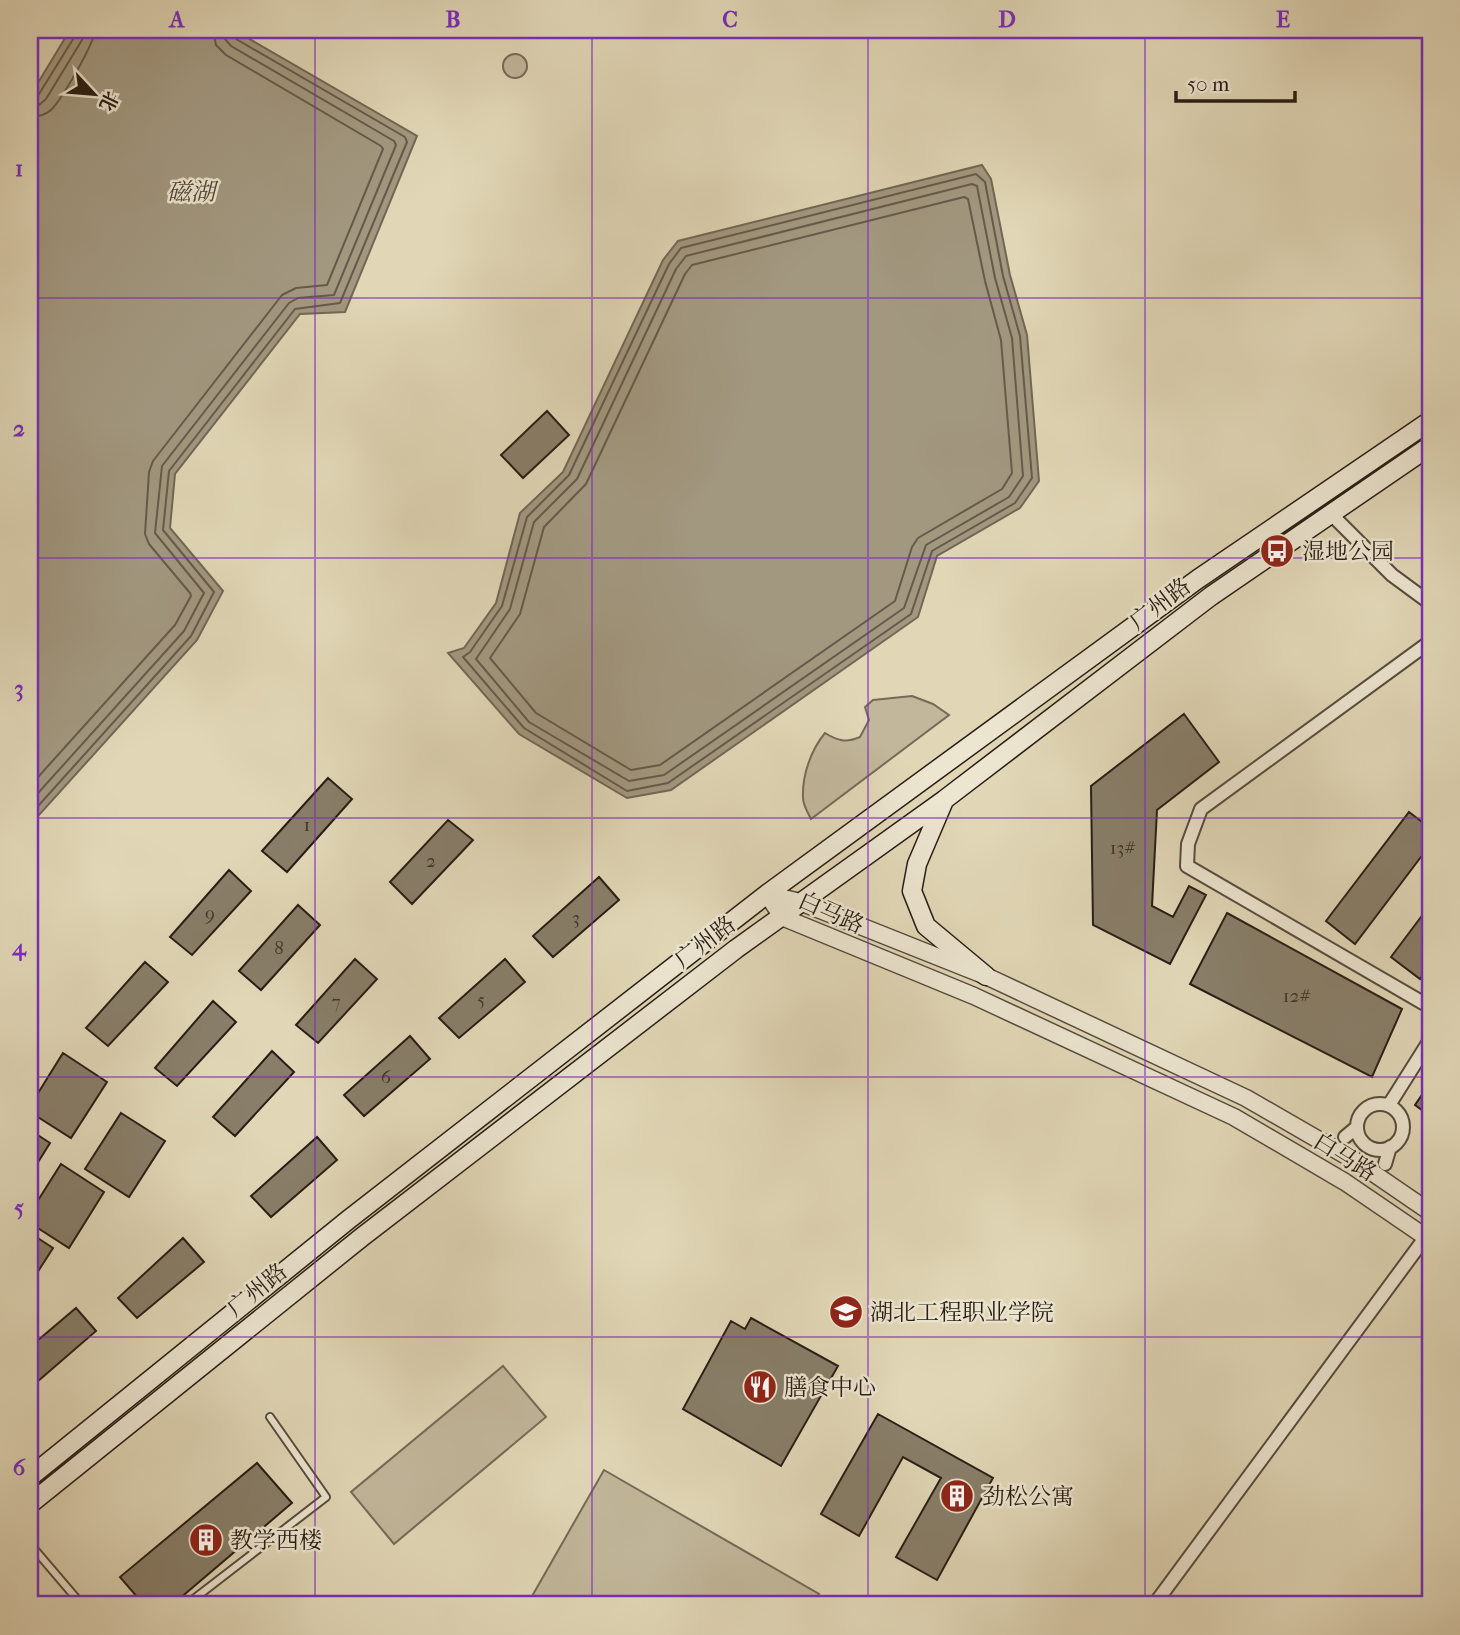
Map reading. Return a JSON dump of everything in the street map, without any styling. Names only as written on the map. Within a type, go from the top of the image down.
[{"type":"main road","name":"广州路","points":[[30,1477],[348,1220],[767,894],[1198,579],[1430,421]]},
{"type":"main road","name":"广州路","points":[[30,1504],[373,1228],[714,966],[944,800],[1211,596],[1430,446]]},
{"type":"main road","points":[[944,800],[917,864],[912,891],[926,926],[986,976]]},
{"type":"street","points":[[1331,514],[1392,575],[1430,603]]},
{"type":"street","points":[[1427,644],[1201,809],[1188,844],[1187,866],[1430,1007]]},
{"type":"street","name":"白马路","points":[[767,894],[800,902],[986,976],[1246,1098],[1357,1162],[1430,1212]]},
{"type":"street","name":"白马路","points":[[767,894],[782,917],[974,996],[1234,1117],[1345,1182],[1429,1236]]},
{"type":"street","points":[[1389,1105],[1430,1040]]},
{"type":"street","points":[[1382,1103],[1389,1105],[1400,1115],[1403,1130],[1396,1143],[1390,1147],[1382,1150],[1368,1146],[1358,1134],[1358,1119],[1367,1107],[1382,1103]]},
{"type":"street","points":[[1345,1137],[1357,1127]]},
{"type":"street","points":[[1385,1164],[1390,1147]]},
{"type":"street","points":[[1154,1605],[1429,1236]]},
{"type":"lane","points":[[186,1605],[326,1497],[270,1418]]},
{"type":"lane","points":[[30,1544],[82,1605]]},
{"type":"shaded area","points":[[515,54],[523,58],[527,66],[523,74],[515,78],[507,74],[503,66],[507,58]]},
{"type":"shaded area","points":[[912,696],[933,704],[949,715],[811,819],[803,801],[804,781],[812,755],[825,733],[842,740],[860,737],[869,720],[865,707],[873,700]]},
{"type":"shaded area","points":[[503,1366],[546,1417],[394,1544],[351,1492]]},
{"type":"shaded area","points":[[604,1470],[819,1594],[813,1605],[527,1605]]},
{"type":"water","name":"磁湖","points":[[70,30],[234,30],[417,136],[345,312],[300,314],[175,474],[170,528],[223,591],[197,640],[30,825],[30,96]]},
{"type":"water","points":[[982,165],[991,179],[1010,275],[1027,335],[1039,481],[1020,508],[937,556],[918,617],[671,790],[627,798],[519,734],[448,653],[464,648],[496,603],[520,513],[563,472],[663,260],[678,241]]},
{"type":"building","points":[[547,411],[569,435],[523,478],[501,455]]},
{"type":"building","points":[[1184,714],[1219,762],[1157,810],[1152,906],[1173,917],[1189,886],[1206,895],[1170,964],[1093,925],[1091,786]]},
{"type":"building","points":[[1430,763],[1430,777],[1423,772]]},
{"type":"building","points":[[328,778],[352,799],[287,872],[262,851]]},
{"type":"building","points":[[1409,812],[1430,828],[1430,845],[1355,944],[1326,921]]},
{"type":"building","points":[[448,820],[473,840],[412,904],[390,882]]},
{"type":"building","points":[[229,870],[251,891],[192,955],[170,937]]},
{"type":"building","points":[[599,877],[619,900],[553,957],[533,936]]},
{"type":"building","points":[[298,905],[320,925],[261,990],[239,971]]},
{"type":"building","points":[[1430,905],[1430,966],[1420,979],[1391,957]]},
{"type":"building","points":[[1227,913],[1402,1009],[1372,1077],[1190,984]]},
{"type":"building","points":[[355,959],[377,979],[318,1043],[296,1025]]},
{"type":"building","points":[[505,959],[525,982],[459,1038],[439,1018]]},
{"type":"building","points":[[145,962],[168,982],[108,1046],[86,1028]]},
{"type":"building","points":[[213,1001],[236,1022],[177,1086],[155,1068]]},
{"type":"building","points":[[410,1036],[430,1059],[364,1116],[344,1095]]},
{"type":"building","points":[[272,1051],[294,1072],[235,1136],[213,1117]]},
{"type":"building","points":[[63,1053],[107,1082],[71,1138],[30,1112],[30,1106]]},
{"type":"building","points":[[1430,1083],[1430,1116],[1415,1105]]},
{"type":"building","points":[[121,1113],[165,1141],[129,1197],[85,1169]]},
{"type":"building","points":[[30,1130],[50,1143],[30,1175]]},
{"type":"building","points":[[317,1137],[337,1160],[271,1217],[251,1196]]},
{"type":"building","points":[[61,1164],[104,1192],[69,1248],[30,1223],[30,1213]]},
{"type":"building","points":[[30,1233],[53,1248],[30,1284]]},
{"type":"building","points":[[183,1238],[204,1262],[137,1318],[118,1298]]},
{"type":"building","points":[[76,1308],[96,1331],[30,1388],[30,1347]]},
{"type":"building","name":"膳食中心","points":[[751,1318],[838,1366],[781,1466],[683,1409],[731,1321],[745,1329]]},
{"type":"building","name":"劲松公寓","points":[[878,1414],[993,1478],[937,1580],[896,1557],[941,1478],[903,1457],[859,1536],[821,1514]]},
{"type":"building","name":"教学西楼","points":[[257,1463],[292,1503],[172,1605],[144,1605],[120,1577]]},
{"type":"place","name":"湿地公园","points":[[1277,551]]},
{"type":"place","name":"湖北工程职业学院","points":[[846,1312]]},
{"type":"place","name":"膳食中心","points":[[760,1387]]},
{"type":"place","name":"劲松公寓","points":[[957,1496]]},
{"type":"place","name":"教学西楼","points":[[206,1540]]}]
